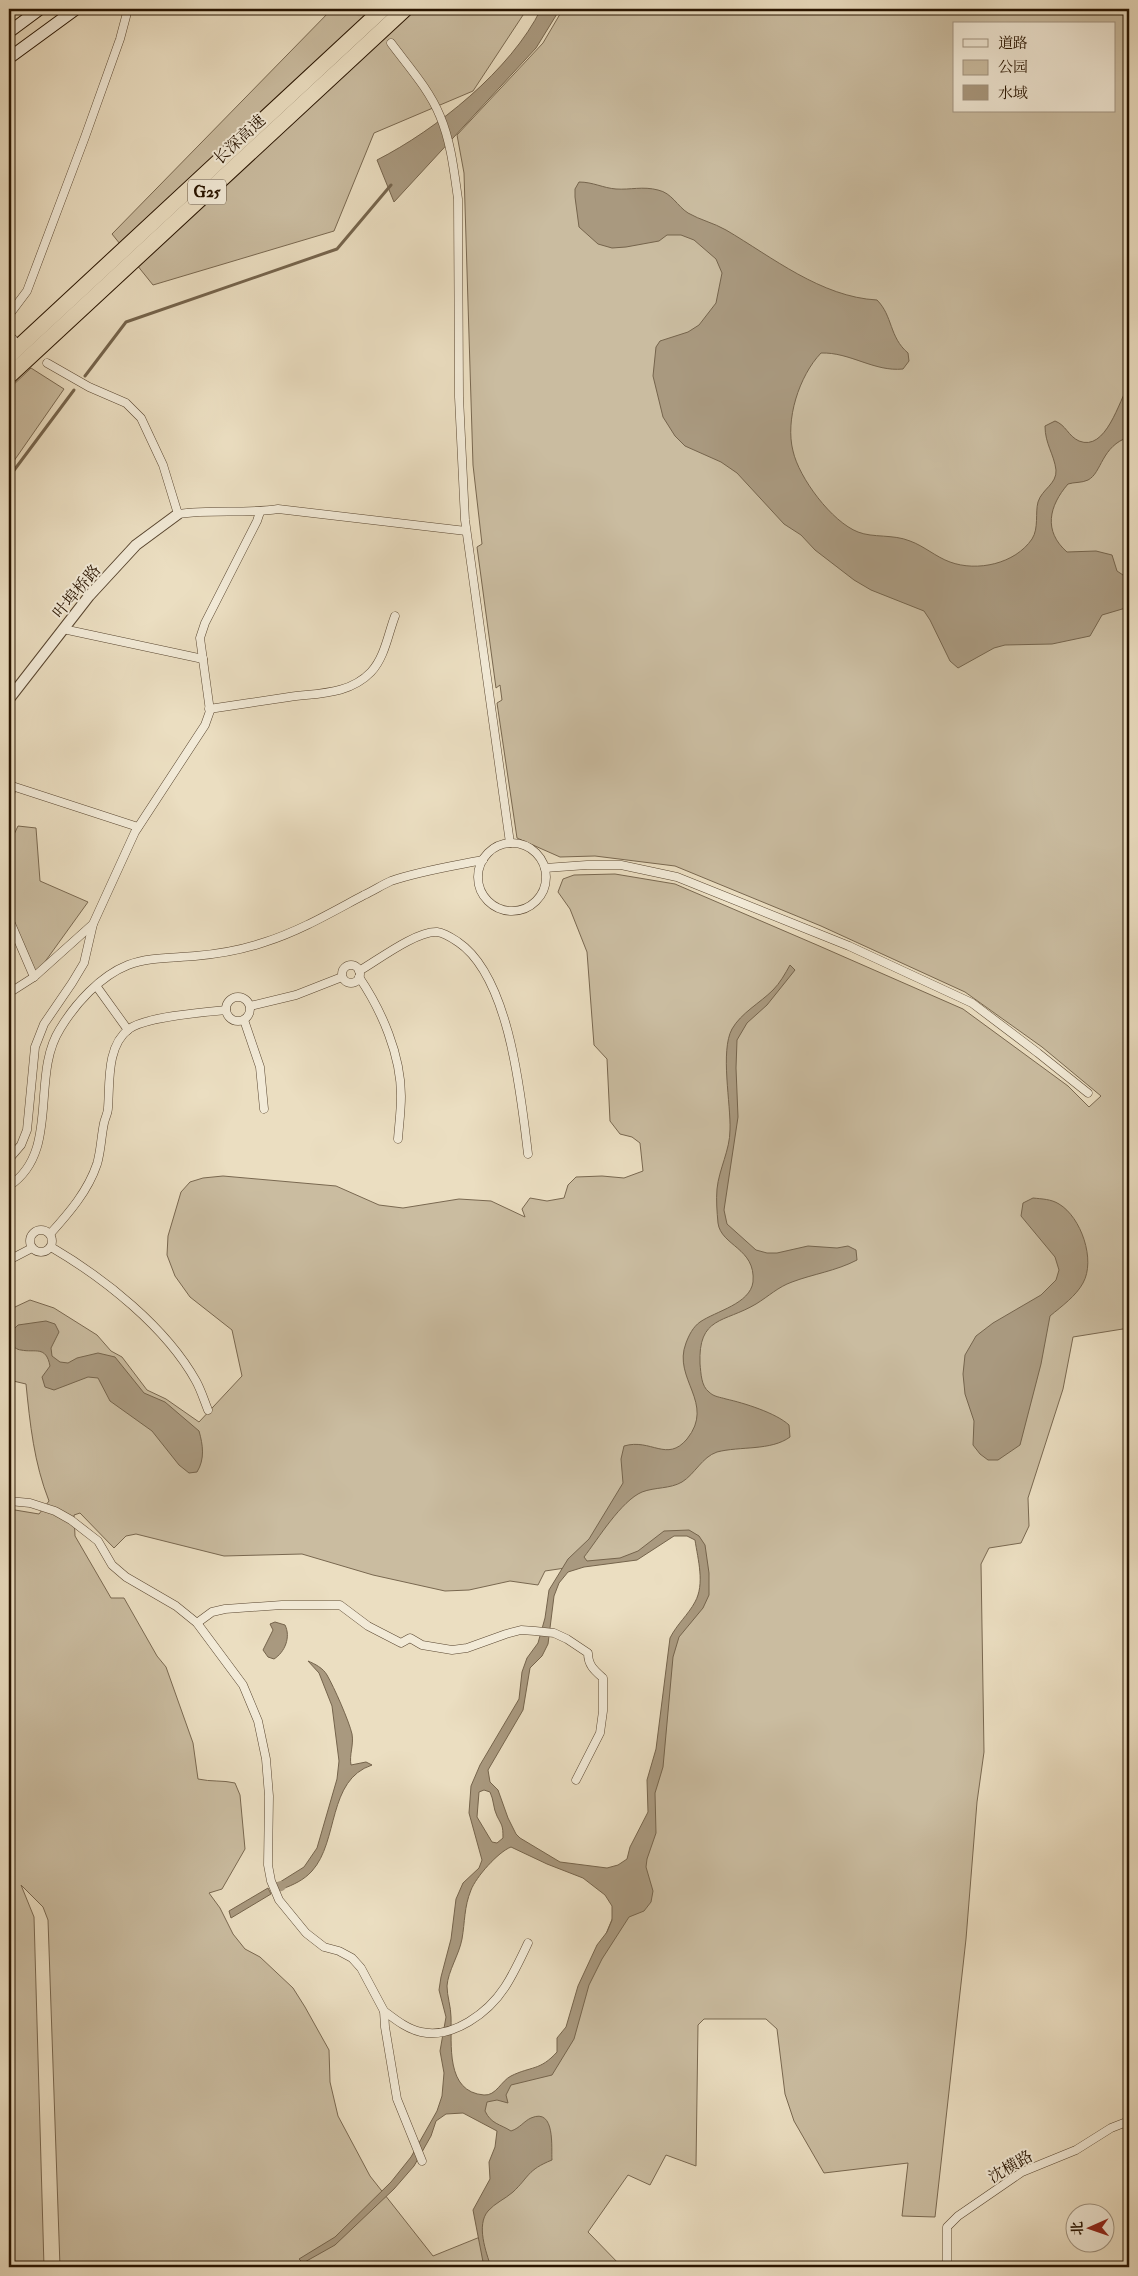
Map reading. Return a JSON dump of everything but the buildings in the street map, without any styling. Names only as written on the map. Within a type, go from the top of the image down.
[{"type":"highway","name":"长深高速","points":[[9,356],[383,9]]},
{"type":"highway","name":"长深高速","points":[[9,376],[405,9]]},
{"type":"main road","points":[[9,32],[40,9]]},
{"type":"main road","points":[[9,58],[76,9]]},
{"type":"street","points":[[9,315],[27,290],[92,119],[120,39],[128,9]]},
{"type":"street","points":[[390,43],[425,89],[440,115],[452,158],[458,199],[459,397],[466,531],[510,844]]},
{"type":"street","points":[[47,364],[89,387],[126,403],[141,418],[163,465],[178,514],[199,510],[260,512],[278,509],[466,531]]},
{"type":"street","points":[[9,1159],[22,1145],[27,1130],[35,1047],[44,1024],[84,963],[93,924],[120,861],[138,827],[205,725],[209,709],[200,638],[205,623],[260,512]]},
{"type":"street","name":"叶埠桥路","points":[[9,700],[89,596],[136,546],[178,514]]},
{"type":"street","points":[[209,709],[322,694],[354,684],[372,671],[381,658],[394,616]]},
{"type":"street","points":[[63,628],[203,660]]},
{"type":"street","points":[[9,801],[10,785],[138,827]]},
{"type":"street","points":[[510,844],[522,845],[532,850],[540,858],[546,880],[543,891],[537,900],[528,907],[517,911],[506,911],[496,907],[487,900],[481,891],[478,881],[479,870],[483,860],[490,852],[500,846],[510,844]]},
{"type":"street","points":[[9,1186],[17,1181],[32,1162],[40,1136],[49,1054],[58,1031],[75,1006],[108,976],[128,965],[150,960],[224,953],[266,942],[301,928],[390,882],[483,860]]},
{"type":"street","points":[[544,868],[621,865],[678,876],[849,946],[972,1003],[1088,1094]]},
{"type":"street","points":[[9,919],[34,977]]},
{"type":"street","points":[[9,993],[34,977],[93,924]]},
{"type":"street","points":[[342,977],[345,981],[351,983],[356,981],[359,974],[427,934],[438,932],[464,946],[477,960],[500,1007],[510,1040],[521,1099],[528,1154]]},
{"type":"street","points":[[342,977],[343,971],[350,965],[356,966],[389,1033],[397,1064],[401,1095],[398,1139]]},
{"type":"street","points":[[250,1006],[296,995],[342,977]]},
{"type":"street","points":[[97,987],[128,1030]]},
{"type":"street","points":[[238,997],[246,999],[250,1006],[250,1014],[244,1020],[232,1020],[226,1010],[231,999],[238,997]]},
{"type":"street","points":[[50,1234],[75,1204],[89,1183],[97,1164],[108,1110],[108,1083],[116,1045],[128,1030],[151,1021],[226,1010]]},
{"type":"street","points":[[244,1020],[260,1067],[264,1109]]},
{"type":"street","points":[[9,1260],[32,1248],[42,1252],[51,1247],[53,1240],[50,1234],[40,1230],[33,1233],[30,1240],[32,1248]]},
{"type":"street","points":[[51,1247],[79,1263],[117,1292],[152,1326],[180,1358],[196,1382],[208,1410]]},
{"type":"street","points":[[9,1501],[30,1503],[55,1511],[71,1520],[98,1541],[112,1565],[126,1577],[176,1606],[197,1623],[243,1685],[258,1721],[266,1759],[268,1865],[271,1881],[279,1900],[290,1916],[324,1947],[339,1951],[352,1958],[361,1968],[384,2011],[385,2028],[398,2099],[406,2124],[422,2161]]},
{"type":"street","points":[[197,1623],[212,1612],[225,1610],[282,1605],[324,1604],[340,1605],[368,1626],[401,1643],[410,1638],[422,1646],[452,1650],[467,1648],[521,1630],[554,1633],[568,1639],[588,1653],[588,1661],[593,1669],[603,1678],[603,1711],[600,1733],[576,1780]]},
{"type":"street","points":[[384,2011],[404,2026],[422,2032],[455,2029],[471,2021],[504,1989],[528,1943]]},
{"type":"street","name":"沈横路","points":[[947,2267],[947,2227],[958,2216],[1022,2172],[1076,2150],[1111,2128],[1129,2121]]},
{"type":"green space","points":[[332,9],[527,9],[473,91],[374,133],[334,231],[153,285],[112,234]]},
{"type":"green space","points":[[563,9],[1129,9],[1129,1328],[1073,1337],[1063,1389],[1028,1498],[1029,1526],[1021,1543],[989,1548],[981,1564],[984,1752],[977,1802],[966,1939],[935,2217],[902,2216],[908,2163],[824,2173],[794,2121],[785,2094],[777,2029],[766,2019],[704,2019],[698,2025],[696,2166],[666,2155],[650,2185],[628,2175],[588,2232],[622,2267],[60,2267],[48,1920],[43,1907],[21,1885],[34,1917],[44,2267],[9,2267],[9,1509],[39,1514],[49,1501],[36,1458],[26,1384],[9,1380],[9,1315],[15,1307],[30,1300],[54,1308],[97,1335],[111,1351],[122,1357],[147,1390],[166,1399],[199,1422],[242,1376],[232,1330],[190,1297],[175,1276],[167,1255],[168,1236],[181,1192],[190,1182],[203,1178],[223,1176],[336,1186],[379,1205],[403,1208],[459,1199],[491,1201],[525,1217],[522,1209],[530,1198],[547,1201],[564,1198],[568,1185],[576,1177],[602,1176],[624,1178],[643,1171],[640,1143],[632,1137],[620,1134],[610,1121],[607,1059],[594,1045],[587,952],[570,909],[558,892],[563,879],[574,875],[615,874],[675,884],[963,1009],[1068,1086],[1089,1107],[1101,1096],[1042,1047],[965,992],[821,926],[675,866],[595,856],[560,857],[517,838],[497,703],[502,700],[500,685],[496,688],[477,547],[482,544],[473,465],[464,173],[457,135],[543,43]],"holes":[[[80,1513],[114,1548],[126,1536],[136,1534],[224,1556],[302,1554],[373,1575],[445,1591],[469,1590],[510,1581],[538,1585],[545,1571],[633,1558],[668,1534],[682,1533],[697,1538],[703,1598],[673,1644],[652,1782],[652,1824],[590,1972],[554,2066],[510,2082],[481,2101],[486,2122],[508,2136],[478,2210],[480,2237],[433,2256],[370,2176],[338,2116],[330,2082],[329,2050],[305,2007],[293,1988],[260,1957],[245,1949],[233,1934],[220,1908],[209,1893],[222,1889],[245,1849],[240,1795],[235,1783],[198,1779],[193,1743],[166,1667],[157,1656],[124,1598],[111,1598],[75,1536],[74,1515]]]},
{"type":"green space","points":[[31,368],[64,389],[9,468],[9,389]]},
{"type":"green space","points":[[18,826],[36,828],[40,881],[88,902],[34,977],[9,919],[9,845]]},
{"type":"water","points":[[541,9],[560,9],[536,48],[394,202],[377,160],[423,132],[470,96],[511,54],[528,32]]},
{"type":"water","points":[[579,182],[616,189],[647,188],[663,192],[688,213],[717,225],[817,284],[836,292],[877,300],[882,306],[897,340],[908,353],[909,361],[903,369],[882,368],[842,356],[821,353],[800,386],[791,426],[791,439],[796,462],[809,486],[838,519],[858,532],[904,539],[945,560],[961,565],[983,566],[995,564],[1016,555],[1025,548],[1034,535],[1038,502],[1056,475],[1055,464],[1046,438],[1045,426],[1055,421],[1079,441],[1088,442],[1097,439],[1110,423],[1129,384],[1129,437],[1120,441],[1107,453],[1093,477],[1086,481],[1068,484],[1056,501],[1051,518],[1054,536],[1067,552],[1096,551],[1112,555],[1117,571],[1129,579],[1129,607],[1102,615],[1090,636],[1052,644],[1005,645],[994,648],[958,668],[950,661],[924,611],[871,590],[854,580],[815,550],[801,535],[784,524],[737,473],[721,462],[685,446],[675,436],[663,417],[653,376],[656,347],[660,341],[688,332],[699,325],[716,303],[722,273],[716,259],[694,240],[681,235],[667,235],[659,241],[626,247],[612,248],[598,244],[579,227],[575,189]]},
{"type":"water","points":[[790,965],[795,970],[767,1005],[747,1023],[737,1040],[738,1117],[724,1210],[727,1224],[756,1250],[777,1253],[808,1246],[837,1248],[848,1246],[856,1250],[857,1260],[787,1284],[756,1304],[715,1323],[703,1337],[700,1364],[702,1379],[706,1389],[715,1396],[776,1416],[789,1425],[790,1437],[765,1446],[717,1452],[707,1458],[682,1482],[673,1486],[642,1492],[626,1503],[584,1557],[587,1561],[620,1558],[638,1551],[664,1531],[689,1530],[699,1536],[705,1545],[709,1573],[709,1595],[703,1608],[679,1637],[673,1657],[663,1767],[655,1793],[656,1833],[646,1867],[653,1891],[651,1902],[644,1911],[629,1917],[602,1959],[589,1985],[574,2039],[552,2075],[511,2085],[506,2095],[508,2103],[497,2100],[487,2102],[485,2111],[490,2119],[511,2131],[531,2118],[539,2116],[545,2118],[550,2131],[552,2147],[552,2160],[533,2171],[513,2192],[491,2208],[484,2217],[483,2239],[491,2267],[484,2267],[473,2210],[490,2179],[489,2162],[495,2147],[497,2131],[463,2113],[446,2114],[436,2121],[431,2136],[414,2166],[394,2189],[335,2245],[303,2263],[299,2259],[335,2237],[391,2182],[411,2157],[437,2111],[442,2096],[444,2073],[440,2051],[446,2017],[439,1990],[441,1977],[451,1939],[456,1899],[463,1883],[479,1868],[482,1860],[469,1813],[471,1786],[480,1765],[519,1699],[522,1672],[527,1658],[538,1643],[545,1618],[549,1590],[568,1559],[589,1539],[623,1483],[621,1459],[624,1446],[634,1444],[665,1450],[680,1446],[687,1439],[695,1426],[697,1414],[696,1402],[684,1368],[683,1356],[687,1340],[693,1329],[700,1322],[739,1301],[751,1290],[753,1282],[749,1262],[744,1254],[720,1231],[718,1223],[717,1189],[730,1137],[727,1050],[732,1029],[736,1023],[773,990]],"holes":[[[674,1536],[687,1536],[695,1540],[700,1572],[700,1588],[695,1602],[670,1638],[656,1749],[647,1780],[648,1812],[630,1847],[627,1859],[618,1865],[607,1868],[560,1862],[516,1834],[498,1790],[490,1782],[488,1770],[523,1710],[530,1668],[542,1656],[548,1644],[554,1596],[559,1583],[568,1572],[584,1567],[637,1560]],[[484,1790],[490,1792],[503,1830],[503,1838],[497,1843],[492,1842],[477,1817],[479,1792]],[[511,1847],[583,1878],[605,1895],[612,1906],[612,1920],[607,1932],[597,1945],[578,1986],[566,2027],[557,2038],[557,2052],[540,2065],[507,2078],[495,2091],[484,2095],[471,2092],[463,2085],[453,2065],[451,2013],[447,1986],[449,1975],[461,1945],[466,1908],[471,1890],[488,1865]]]},
{"type":"water","points":[[1033,1198],[1056,1202],[1067,1210],[1074,1219],[1080,1229],[1087,1251],[1087,1274],[1077,1292],[1050,1316],[1041,1364],[1020,1445],[998,1460],[988,1460],[973,1445],[974,1421],[965,1394],[963,1374],[965,1355],[976,1336],[993,1323],[1041,1295],[1056,1280],[1059,1270],[1055,1257],[1021,1216],[1023,1203]]},
{"type":"water","points":[[46,1321],[55,1324],[59,1332],[51,1348],[52,1356],[60,1362],[68,1363],[77,1358],[98,1353],[115,1357],[144,1393],[165,1402],[199,1431],[202,1441],[202,1452],[200,1467],[197,1472],[189,1473],[179,1465],[152,1431],[110,1401],[98,1378],[88,1377],[54,1390],[45,1387],[42,1377],[50,1366],[46,1355],[39,1351],[17,1349],[10,1344],[9,1334],[18,1325]]},
{"type":"water","points":[[275,1622],[285,1625],[287,1639],[284,1648],[274,1659],[268,1657],[263,1650],[273,1630],[270,1624]]},
{"type":"water","points":[[308,1661],[319,1666],[325,1673],[345,1713],[352,1734],[351,1765],[366,1762],[372,1765],[358,1773],[347,1784],[340,1797],[326,1844],[312,1871],[298,1882],[282,1889],[280,1882],[304,1867],[317,1848],[337,1779],[339,1761],[332,1706],[319,1673]]},
{"type":"water","points":[[268,1888],[271,1894],[231,1918],[229,1911]]},
{"type":"waterway","points":[[85,376],[126,322],[337,249],[391,185]]},
{"type":"waterway","points":[[9,477],[74,390]]},
{"type":"tunnel","points":[[356,9],[371,23]]}]
